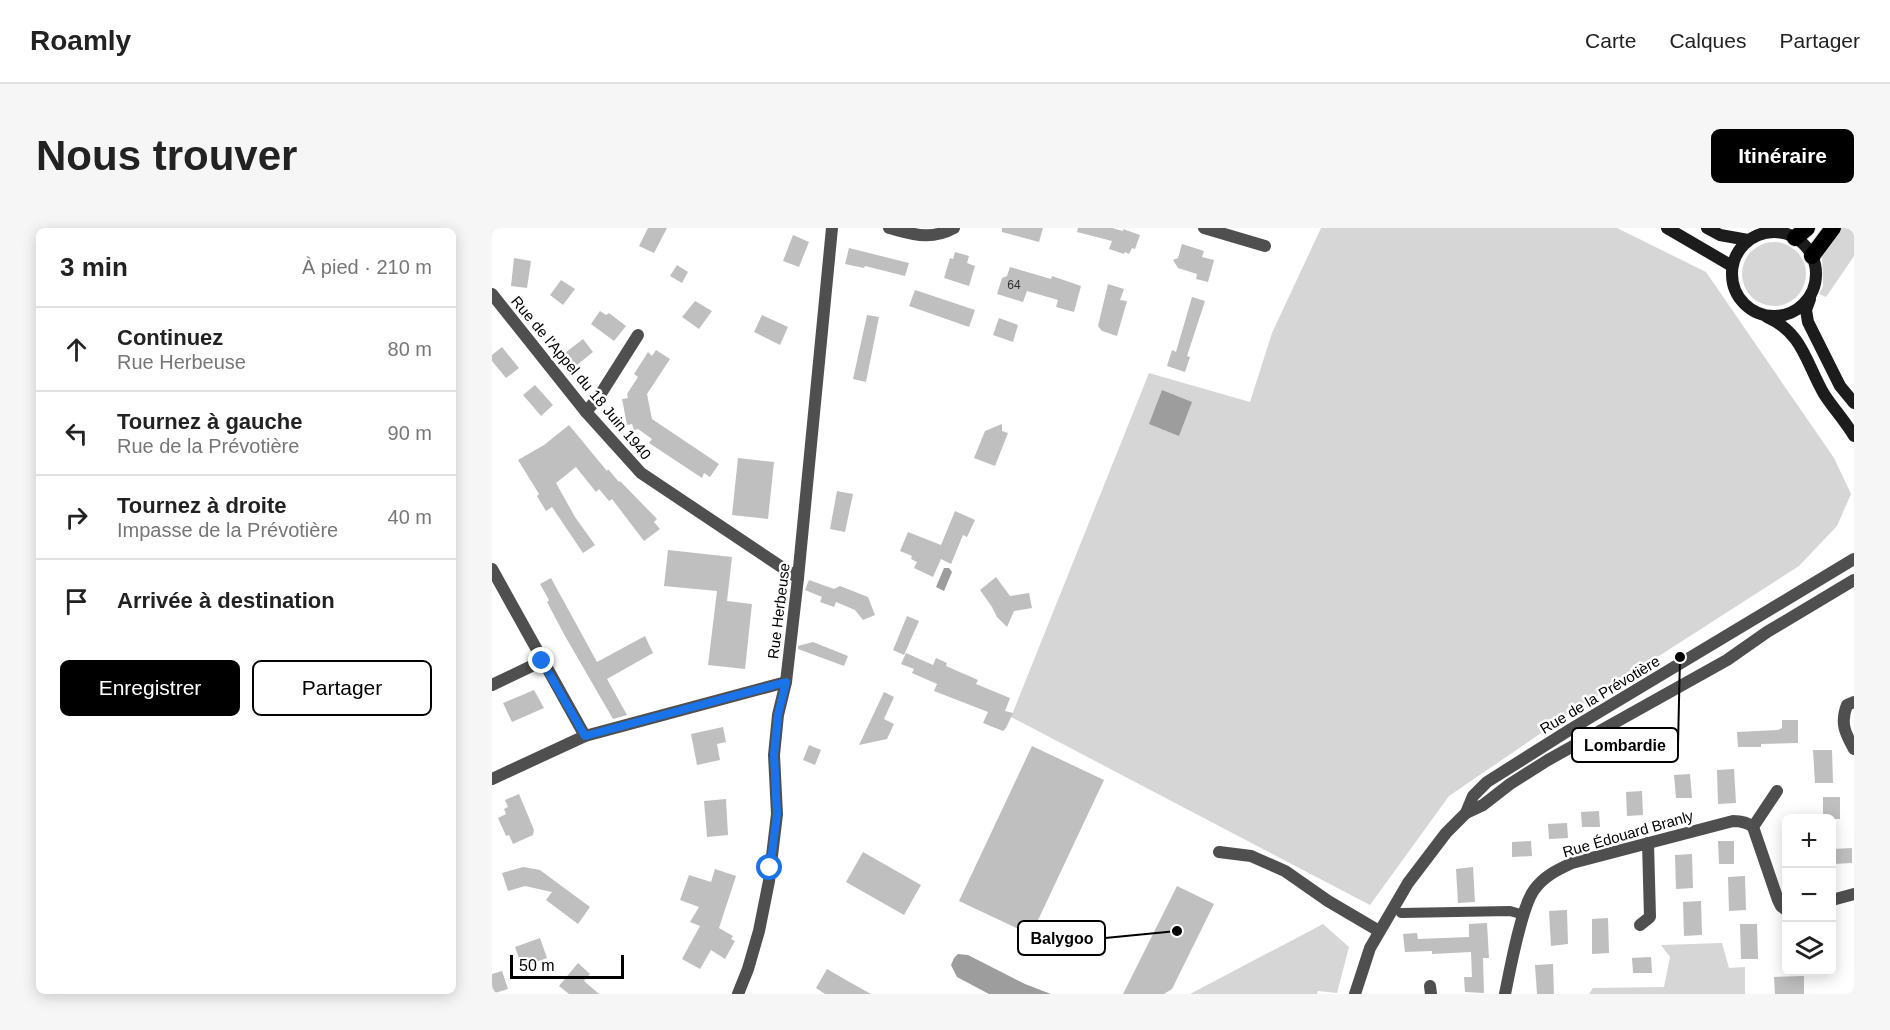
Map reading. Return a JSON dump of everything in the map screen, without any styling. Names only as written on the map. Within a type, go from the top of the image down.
[{"type":"highway","points":[[1812,256],[1833,228]]},
{"type":"main road","points":[[1667,228],[1732,266]]},
{"type":"main road","points":[[1707,228],[1720,235],[1748,240]]},
{"type":"main road","points":[[1854,403],[1840,386],[1808,322],[1806,310],[1816,280],[1816,268],[1801,233],[1772,232],[1759,234],[1748,240],[1741,247],[1732,266],[1731,279],[1738,297],[1752,310],[1782,324],[1794,336],[1825,394],[1854,436]]},
{"type":"main road","points":[[1764,316],[1792,313],[1804,304],[1812,292]]},
{"type":"street","name":"Rue Herbeuse","points":[[738,994],[759,931],[769,881],[777,814],[774,755],[778,715],[786,682],[798,578],[832,228]]},
{"type":"street","points":[[889,228],[927,237],[954,228]]},
{"type":"street","points":[[1204,228],[1265,246]]},
{"type":"street","name":"Rue de l'Appel du 18 Juin 1940","points":[[492,294],[586,412],[641,473],[798,578]]},
{"type":"street","points":[[586,412],[600,395],[638,335]]},
{"type":"street","name":"Rue de la Prévotière","points":[[1466,813],[1473,796],[1488,782],[1571,729],[1854,559]]},
{"type":"street","points":[[492,569],[585,736]]},
{"type":"street","name":"Rue de la Prévotière","points":[[1355,994],[1362,966],[1379,931],[1408,883],[1446,833],[1466,813],[1483,805],[1510,784],[1548,760],[1701,675],[1854,580]]},
{"type":"street","points":[[492,685],[542,661]]},
{"type":"street","points":[[492,779],[585,736],[786,682]]},
{"type":"street","points":[[1854,702],[1847,705],[1842,722],[1854,749]]},
{"type":"street","points":[[1777,791],[1753,827],[1782,907]]},
{"type":"street","name":"Rue Édouard Branly","points":[[1505,994],[1524,915],[1532,892],[1558,869],[1572,863],[1733,821],[1748,823],[1753,827]]},
{"type":"street","points":[[1640,925],[1650,917],[1648,843]]},
{"type":"street","points":[[1219,852],[1251,856],[1285,871],[1328,902],[1379,931]]},
{"type":"street","points":[[1836,899],[1854,894]]},
{"type":"street","points":[[1401,914],[1510,911],[1524,915]]},
{"type":"shaded area","points":[[1321,228],[1617,228],[1706,272],[1834,458],[1851,494],[1837,526],[1799,566],[1578,708],[1449,796],[1370,905],[1011,717],[1149,373],[1250,402],[1272,333]]},
{"type":"shaded area","points":[[1840,228],[1854,228],[1854,256],[1826,297],[1819,294],[1823,286],[1822,256]]},
{"type":"shaded area","points":[[1768,242],[1780,242],[1797,251],[1804,262],[1806,274],[1804,286],[1797,297],[1780,306],[1768,306],[1756,301],[1747,292],[1742,280],[1742,268],[1747,256],[1756,247]]},
{"type":"shaded area","points":[[1162,390],[1192,402],[1179,436],[1149,424]]},
{"type":"shaded area","points":[[944,568],[949,568],[952,572],[944,591],[936,587]]},
{"type":"shaded area","points":[[1323,924],[1349,947],[1337,993],[1318,991],[1317,994],[1190,994]]},
{"type":"shaded area","points":[[1722,943],[1729,968],[1745,967],[1745,994],[1589,994],[1593,988],[1664,987],[1670,957],[1661,945]]},
{"type":"shaded area","points":[[958,954],[968,955],[1025,984],[1051,994],[989,994],[957,977],[951,965]]},
{"type":"building","points":[[648,228],[667,228],[654,253],[639,246]]},
{"type":"building","points":[[1002,228],[1043,228],[1039,242],[1002,232]]},
{"type":"building","points":[[1078,228],[1112,228],[1123,231],[1123,229],[1140,235],[1135,249],[1132,248],[1129,254],[1125,252],[1124,254],[1109,249],[1112,241],[1077,232]]},
{"type":"building","points":[[793,235],[809,242],[799,267],[783,261]]},
{"type":"building","points":[[1182,244],[1204,251],[1202,257],[1214,260],[1208,282],[1196,279],[1197,274],[1178,268],[1173,260],[1178,258]]},
{"type":"building","points":[[849,248],[909,263],[905,276],[865,266],[864,268],[845,264]]},
{"type":"building","points":[[955,252],[969,256],[967,263],[975,266],[969,286],[944,278],[950,258],[953,259]]},
{"type":"building","points":[[514,258],[531,261],[527,288],[511,286]]},
{"type":"building","points":[[677,265],[688,272],[682,283],[670,276]]},
{"type":"building","points":[[1010,267],[1051,279],[1052,276],[1081,286],[1074,312],[1056,307],[1058,300],[1027,291],[1023,302],[997,294],[1002,278],[1007,276]]},
{"type":"building","points":[[561,280],[575,289],[563,305],[550,295]]},
{"type":"building","points":[[1108,284],[1124,289],[1120,300],[1127,301],[1117,336],[1102,331],[1098,326]]},
{"type":"building","points":[[915,290],[975,310],[969,327],[909,306]]},
{"type":"building","points":[[1192,297],[1205,301],[1187,356],[1190,357],[1185,372],[1167,366],[1172,350],[1176,352]]},
{"type":"building","points":[[695,301],[712,311],[699,329],[682,317]]},
{"type":"building","points":[[600,311],[606,315],[609,313],[626,326],[614,341],[591,324]]},
{"type":"building","points":[[762,315],[788,327],[780,345],[754,332]]},
{"type":"building","points":[[867,315],[879,317],[866,382],[853,379]]},
{"type":"building","points":[[999,318],[1018,325],[1013,342],[993,335]]},
{"type":"building","points":[[583,339],[593,352],[572,369],[561,356]]},
{"type":"building","points":[[502,347],[519,368],[506,378],[492,361],[492,355]]},
{"type":"building","points":[[656,350],[670,359],[647,394],[652,419],[719,464],[710,477],[704,473],[702,478],[649,443],[652,439],[638,429],[634,430],[632,424],[627,425],[622,399],[628,398],[627,394],[638,377],[634,374],[648,352],[652,356]]},
{"type":"building","points":[[535,385],[553,405],[541,416],[523,395]]},
{"type":"building","points":[[1002,424],[1002,431],[1008,433],[995,466],[974,458],[985,431]]},
{"type":"building","points":[[569,425],[607,471],[608,469],[657,519],[654,522],[660,529],[644,541],[612,499],[609,501],[599,489],[596,492],[576,467],[556,483],[575,517],[595,545],[583,553],[552,507],[546,511],[537,496],[539,494],[518,460],[544,445]]},
{"type":"building","points":[[738,458],[774,462],[768,519],[732,515]]},
{"type":"building","points":[[837,491],[853,494],[845,532],[830,529]]},
{"type":"building","points":[[955,511],[975,520],[967,537],[963,535],[951,564],[941,559],[933,577],[914,568],[917,562],[911,559],[912,556],[900,551],[908,532],[941,545]]},
{"type":"building","points":[[668,550],[732,557],[727,601],[752,604],[745,669],[708,665],[717,591],[664,586]]},
{"type":"building","points":[[996,577],[1010,596],[1029,593],[1032,608],[1014,611],[1007,627],[997,617],[980,590]]},
{"type":"building","points":[[551,578],[597,662],[645,636],[653,653],[607,679],[627,715],[613,719],[565,636],[540,584]]},
{"type":"building","points":[[809,580],[834,589],[840,586],[868,597],[875,615],[863,620],[855,610],[836,602],[834,607],[820,602],[822,597],[805,590]]},
{"type":"building","points":[[907,616],[919,621],[904,655],[893,650]]},
{"type":"building","points":[[813,642],[848,656],[844,666],[798,649],[798,646]]},
{"type":"building","points":[[906,653],[933,665],[936,658],[947,663],[946,666],[978,680],[976,684],[1010,698],[1005,711],[1013,713],[1006,728],[1003,731],[983,723],[988,712],[934,691],[937,684],[912,673],[914,669],[901,664]]},
{"type":"building","points":[[534,690],[544,708],[512,722],[503,703]]},
{"type":"building","points":[[884,692],[894,697],[884,719],[894,724],[887,739],[859,745]]},
{"type":"building","points":[[1782,720],[1798,720],[1798,743],[1738,747],[1737,732],[1778,730],[1782,728]]},
{"type":"building","points":[[723,727],[726,742],[717,744],[720,760],[697,765],[691,734]]},
{"type":"building","points":[[809,745],[821,750],[815,765],[803,760]]},
{"type":"building","points":[[1032,746],[1104,780],[1031,935],[959,901]]},
{"type":"building","points":[[1813,750],[1832,750],[1833,783],[1815,783]]},
{"type":"building","points":[[1734,769],[1736,803],[1718,804],[1717,770]]},
{"type":"building","points":[[1690,774],[1692,798],[1676,798],[1674,775]]},
{"type":"building","points":[[1642,791],[1643,815],[1627,816],[1626,792]]},
{"type":"building","points":[[519,794],[534,830],[533,835],[513,844],[509,835],[506,836],[498,818],[506,814],[504,809],[508,807],[505,800]]},
{"type":"building","points":[[1823,797],[1840,797],[1840,819],[1836,819],[1836,814],[1823,814]]},
{"type":"building","points":[[726,799],[728,835],[707,837],[704,801]]},
{"type":"building","points":[[1599,811],[1600,827],[1582,827],[1581,812]]},
{"type":"building","points":[[1567,823],[1568,838],[1549,839],[1548,824]]},
{"type":"building","points":[[1531,841],[1532,856],[1512,857],[1512,842]]},
{"type":"building","points":[[1718,841],[1734,841],[1734,864],[1719,864]]},
{"type":"building","points":[[1852,848],[1852,863],[1836,864],[1836,849]]},
{"type":"building","points":[[863,852],[921,885],[904,915],[846,882]]},
{"type":"building","points":[[1692,854],[1693,888],[1676,889],[1675,855]]},
{"type":"building","points":[[523,867],[540,870],[590,907],[578,924],[546,900],[552,892],[525,886],[508,891],[502,873]]},
{"type":"building","points":[[1473,867],[1475,902],[1458,903],[1456,869]]},
{"type":"building","points":[[715,869],[736,876],[719,928],[733,936],[731,939],[735,941],[725,959],[711,950],[700,969],[682,959],[700,926],[690,922],[699,907],[680,900],[689,875],[711,882]]},
{"type":"building","points":[[1745,876],[1746,910],[1729,911],[1728,877]]},
{"type":"building","points":[[1177,886],[1214,904],[1172,989],[1164,994],[1123,994]]},
{"type":"building","points":[[1701,901],[1702,935],[1684,936],[1683,902]]},
{"type":"building","points":[[1567,910],[1568,944],[1551,946],[1549,911]]},
{"type":"building","points":[[1608,918],[1609,953],[1592,954],[1592,919]]},
{"type":"building","points":[[1487,923],[1489,958],[1483,958],[1484,993],[1465,992],[1464,977],[1472,977],[1471,952],[1432,954],[1432,951],[1405,952],[1403,934],[1417,933],[1418,939],[1469,937],[1469,924]]},
{"type":"building","points":[[1740,924],[1757,924],[1758,959],[1741,959]]},
{"type":"building","points":[[540,938],[547,958],[522,967],[515,947]]},
{"type":"building","points":[[1651,957],[1652,973],[1633,973],[1632,958]]},
{"type":"building","points":[[578,963],[590,974],[584,981],[599,994],[569,994],[559,986]]},
{"type":"building","points":[[1553,964],[1554,994],[1537,994],[1535,965]]},
{"type":"building","points":[[827,969],[871,994],[825,994],[816,988]]},
{"type":"building","points":[[502,971],[508,989],[492,994],[492,974]]},
{"type":"building","points":[[1804,976],[1804,994],[1775,994],[1774,977]]},
{"type":"place","name":"Lombardie","points":[[1680,657]]},
{"type":"place","name":"Balygoo","points":[[1177,931]]},
{"type":"route","points":[[542,661],[585,736],[786,682],[778,715],[774,755],[777,814],[770,868]]}]
